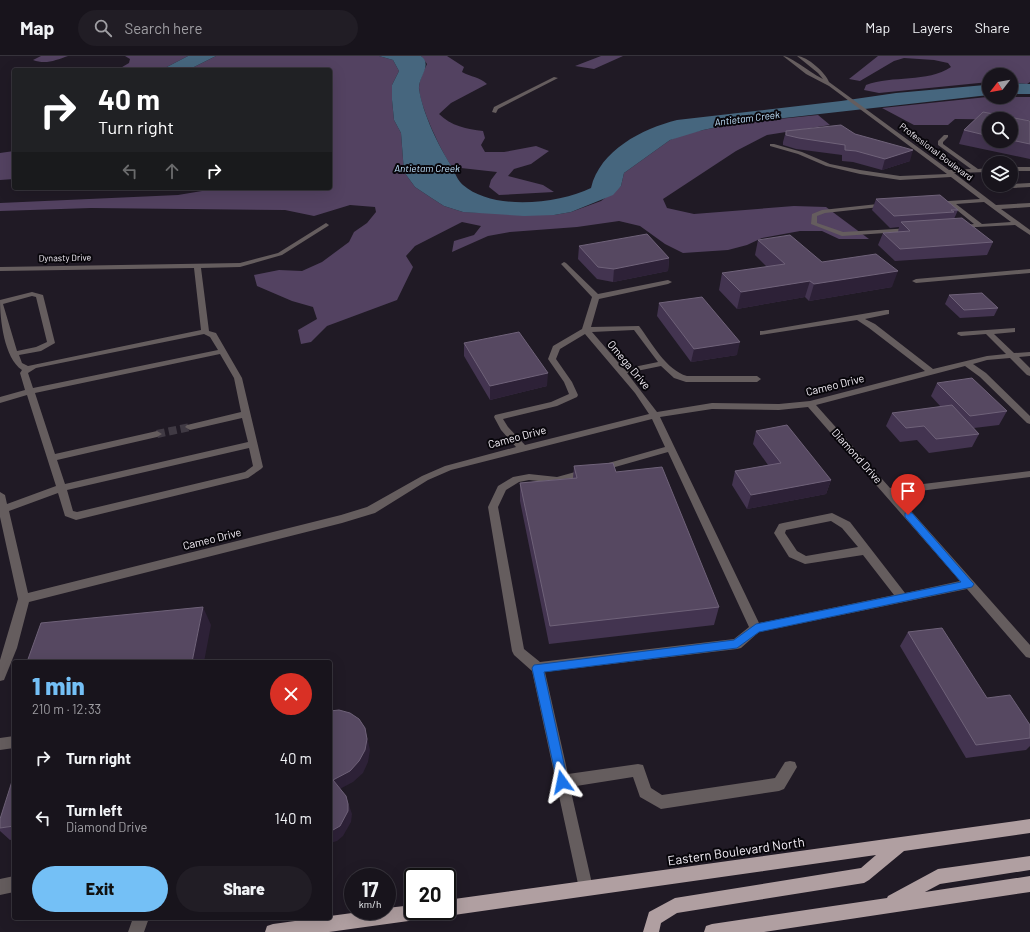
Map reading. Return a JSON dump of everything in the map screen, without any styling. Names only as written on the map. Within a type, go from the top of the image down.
[{"type":"main road","name":"Eastern Boulevard North","points":[[456,907],[1030,826]]},
{"type":"main road","points":[[651,932],[655,918],[675,906],[864,875],[901,844]]},
{"type":"main road","points":[[885,905],[938,877],[1030,863]]},
{"type":"main road","points":[[712,932],[1030,884]]},
{"type":"main road","points":[[273,932],[404,914]]},
{"type":"street","name":"Professional Boulevard","points":[[785,56],[808,73],[831,85],[1030,233]]},
{"type":"street","name":"Professional Boulevard","points":[[799,56],[820,72],[831,85]]},
{"type":"street","points":[[494,112],[496,108],[556,78]]},
{"type":"street","points":[[946,136],[941,140],[942,145],[977,171]]},
{"type":"street","points":[[772,144],[800,153],[828,165],[860,172],[900,178],[982,171]]},
{"type":"street","points":[[1018,170],[1030,169]]},
{"type":"street","points":[[1018,186],[1030,185]]},
{"type":"street","points":[[931,203],[986,200]]},
{"type":"street","points":[[893,205],[824,211],[814,215],[814,224],[842,234],[918,230]]},
{"type":"street","points":[[954,205],[981,226]]},
{"type":"street","points":[[996,207],[1030,206]]},
{"type":"street","points":[[950,228],[1017,223]]},
{"type":"street","name":"Dynasty Drive","points":[[0,269],[130,265],[240,265],[268,258],[291,249],[326,225]]},
{"type":"street","points":[[564,264],[596,297]]},
{"type":"street","points":[[197,266],[205,332]]},
{"type":"street","points":[[916,281],[1030,271]]},
{"type":"street","points":[[596,297],[668,282]]},
{"type":"street","points":[[0,302],[32,294],[39,295],[51,343],[38,349],[14,354]]},
{"type":"street","points":[[586,330],[596,297]]},
{"type":"street","points":[[0,305],[14,354],[19,364],[27,369]]},
{"type":"street","points":[[763,333],[858,318],[886,312]]},
{"type":"street","points":[[858,318],[872,326],[931,372]]},
{"type":"street","points":[[522,448],[504,428],[498,417],[554,404],[574,395],[568,382],[552,359],[556,348],[586,330],[636,328],[663,363],[677,376],[686,379],[757,379]]},
{"type":"street","name":"Omega Drive","points":[[586,330],[622,372],[655,415],[672,448],[756,628]]},
{"type":"street","points":[[961,334],[1012,330]]},
{"type":"street","points":[[205,332],[213,335],[223,350],[238,378],[258,468],[248,475],[76,516],[69,513],[24,373],[27,369],[34,366],[205,332]]},
{"type":"street","points":[[988,332],[1030,373]]},
{"type":"street","points":[[0,400],[30,390],[223,350]]},
{"type":"street","name":"Cameo Drive","points":[[24,599],[342,519],[371,510],[425,478],[448,468],[655,415],[712,406],[778,407],[810,404],[966,363],[1013,355],[1030,354]]},
{"type":"street","points":[[622,372],[663,363]]},
{"type":"street","points":[[966,363],[983,375],[1030,421]]},
{"type":"street","name":"Diamond Drive","points":[[810,404],[1030,653]]},
{"type":"street","points":[[190,426],[246,414]]},
{"type":"street","points":[[52,458],[157,434]]},
{"type":"street","points":[[3,509],[61,488],[252,444]]},
{"type":"street","points":[[586,888],[538,668],[518,651],[493,507],[502,488],[516,479],[529,478],[557,480],[672,448]]},
{"type":"street","points":[[888,492],[1030,474]]},
{"type":"street","points":[[0,495],[24,599],[11,648],[0,676]]},
{"type":"street","points":[[866,550],[805,560],[793,554],[779,533],[783,527],[832,517],[846,525],[866,550],[903,598]]},
{"type":"street","points":[[538,668],[737,644],[756,628],[969,584]]},
{"type":"street","points":[[0,744],[12,742]]},
{"type":"street","points":[[562,782],[638,770],[645,792],[662,802],[779,784],[790,768]]},
{"type":"street","points":[[0,887],[12,884]]},
{"type":"street","points":[[136,932],[140,920]]},
{"type":"shaded area","points":[[41,56],[68,56],[47,62],[33,60]]},
{"type":"shaded area","points":[[125,56],[188,56],[165,68],[120,68],[129,63],[130,59]]},
{"type":"shaded area","points":[[216,56],[379,56],[393,60],[399,71],[392,85],[392,100],[394,120],[401,133],[404,172],[415,187],[444,206],[463,212],[554,215],[571,212],[601,201],[621,186],[624,173],[670,140],[684,134],[732,124],[818,115],[830,125],[767,135],[736,151],[663,199],[667,208],[694,214],[794,206],[826,207],[869,239],[839,239],[822,231],[800,231],[762,238],[747,245],[728,250],[683,253],[665,244],[640,226],[619,221],[577,227],[510,232],[488,236],[452,252],[454,241],[474,235],[481,226],[462,222],[415,246],[406,256],[413,267],[397,300],[327,326],[311,342],[301,344],[298,330],[317,319],[313,307],[292,301],[257,286],[254,275],[279,270],[302,271],[322,262],[349,242],[354,232],[367,223],[376,212],[375,207],[350,205],[314,216],[285,210],[91,208],[0,211],[0,203],[178,195],[208,190],[332,190],[332,68],[192,68]]},
{"type":"shaded area","points":[[421,56],[447,56],[464,67],[462,72],[487,84],[451,103],[439,114],[454,124],[465,128],[483,131],[485,138],[481,145],[485,152],[504,152],[536,146],[549,151],[531,164],[514,169],[508,176],[543,185],[554,192],[499,195],[489,187],[491,180],[497,172],[452,167],[442,151],[432,129],[420,96],[420,82],[427,64]]},
{"type":"shaded area","points":[[601,56],[623,56],[594,69],[575,66]]},
{"type":"shaded area","points":[[878,56],[1030,56],[1030,82],[1027,84],[1018,83],[1018,68],[982,68],[982,83],[879,93],[864,90],[866,85],[876,82],[931,75],[942,72],[951,67],[948,63],[934,60],[904,58],[894,61],[860,81],[849,79]]},
{"type":"shaded area","points":[[1018,97],[1030,97],[1030,120],[1018,120],[1018,112],[982,112],[982,119],[955,119],[948,125],[914,125],[882,108],[982,98],[982,104],[1018,104]]},
{"type":"shaded area","points":[[12,151],[12,179],[0,180],[0,153]]},
{"type":"water","points":[[188,56],[216,56],[192,68],[165,68]]},
{"type":"water","name":"Antietam Creek","points":[[379,56],[421,56],[426,63],[419,85],[421,99],[432,129],[461,183],[476,193],[491,199],[508,202],[544,201],[577,194],[591,188],[603,163],[624,143],[650,129],[677,120],[841,101],[896,93],[982,85],[982,96],[732,124],[703,130],[670,140],[624,173],[621,186],[613,195],[571,212],[554,215],[524,216],[463,212],[444,206],[415,187],[404,172],[401,133],[394,120],[392,85],[399,71],[393,60]]},
{"type":"water","points":[[1018,83],[1030,84],[1030,94],[1018,94]]},
{"type":"building","points":[[982,113],[982,134],[964,130]]},
{"type":"building","points":[[1018,119],[1030,121],[1030,144],[1018,141]]},
{"type":"building","points":[[841,125],[855,134],[913,150],[885,159],[856,151],[845,150],[845,145],[786,135],[786,131]]},
{"type":"building","points":[[940,195],[958,210],[951,210],[954,212],[894,216],[876,199]]},
{"type":"building","points":[[962,218],[993,242],[900,249],[883,233],[910,231],[901,222]]},
{"type":"building","points":[[647,234],[669,258],[614,269],[598,267],[579,246]]},
{"type":"building","points":[[790,235],[822,262],[876,254],[898,271],[814,284],[810,281],[741,292],[722,273],[785,264],[758,240]]},
{"type":"building","points":[[982,293],[998,308],[964,310],[949,295]]},
{"type":"building","points":[[702,297],[740,342],[694,349],[659,303]]},
{"type":"building","points":[[519,332],[548,373],[490,386],[464,343]]},
{"type":"building","points":[[972,378],[1007,411],[970,416],[937,383]]},
{"type":"building","points":[[952,405],[979,434],[936,439],[924,426],[906,428],[892,413]]},
{"type":"building","points":[[787,425],[831,480],[751,495],[735,471],[781,463],[756,431]]},
{"type":"building","points":[[613,463],[616,472],[662,467],[719,607],[550,626],[520,483],[577,478],[574,466]]},
{"type":"building","points":[[203,607],[192,660],[28,660],[41,623]]},
{"type":"building","points":[[942,628],[987,698],[1010,695],[1030,725],[1030,738],[976,745],[908,632]]},
{"type":"building","points":[[339,710],[350,713],[359,719],[365,728],[367,739],[365,750],[359,761],[350,771],[333,780],[346,796],[348,811],[340,826],[332,830],[332,711]]},
{"type":"building","points":[[12,781],[12,826],[0,828],[0,819]]},
{"type":"tunnel","points":[[157,434],[190,427]]},
{"type":"route","points":[[562,782],[538,668],[737,644],[756,628],[969,584],[908,515]]}]
